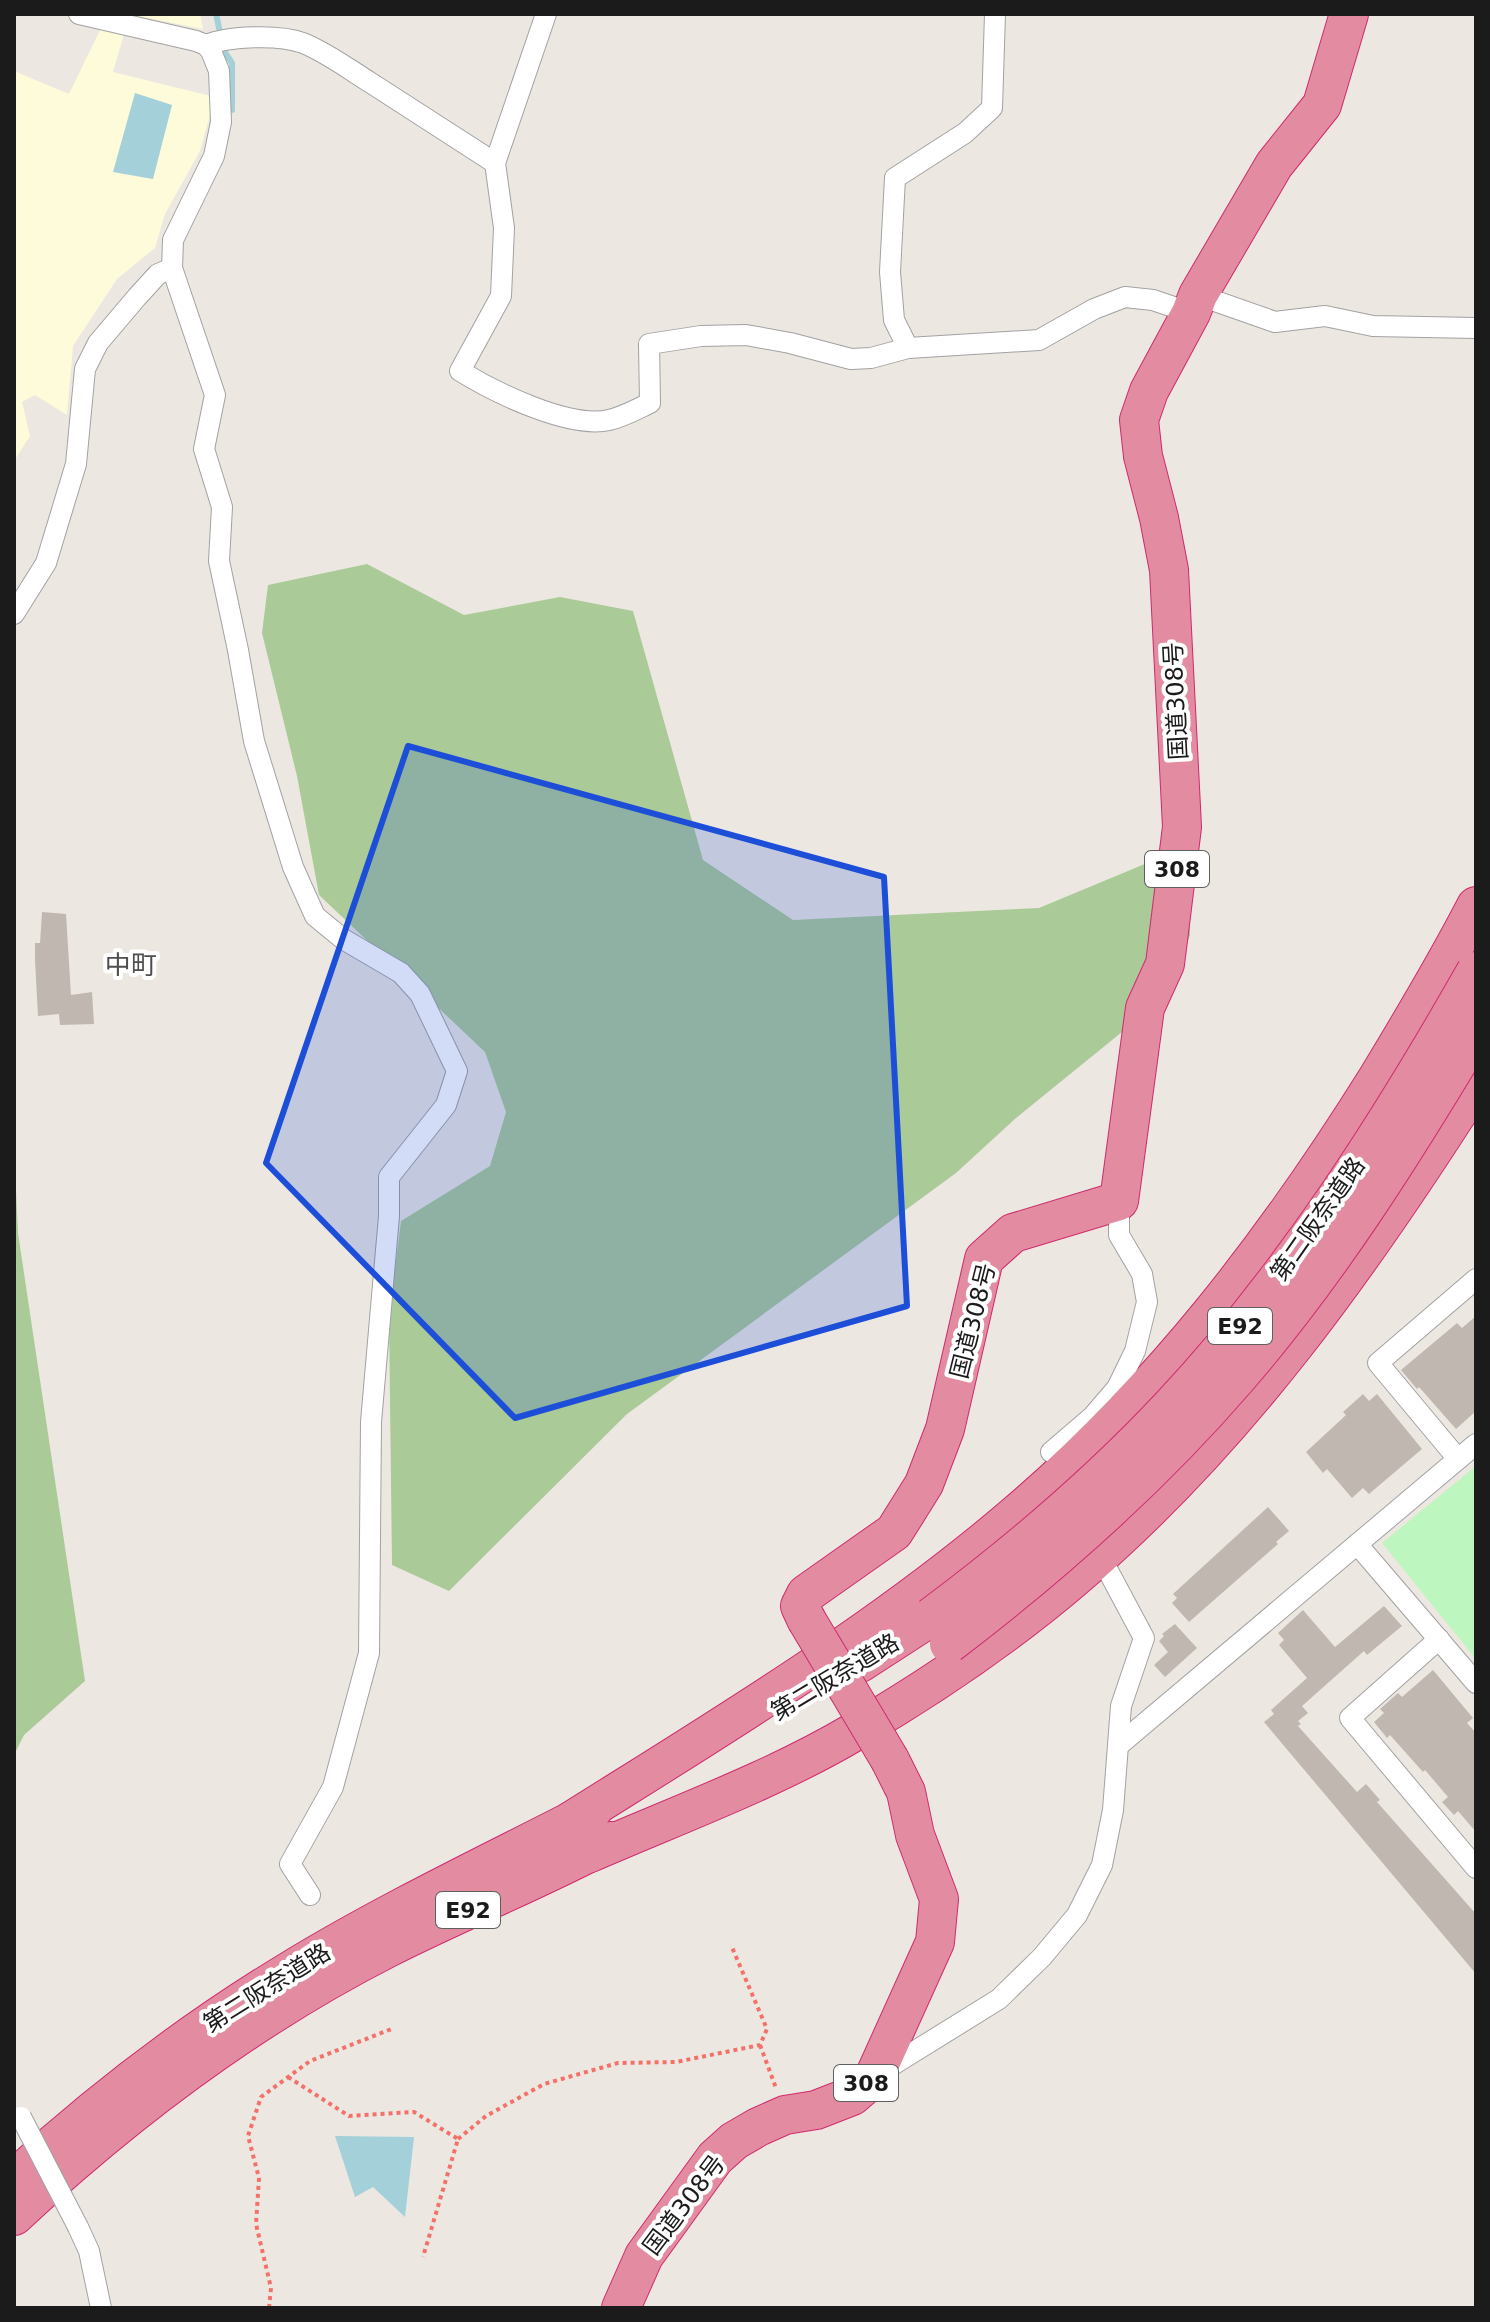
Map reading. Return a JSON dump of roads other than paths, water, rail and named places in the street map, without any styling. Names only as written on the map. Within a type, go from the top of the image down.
[{"type":"highway","name":"国道308号","points":[[621,2308],[644,2256],[715,2158],[734,2141],[758,2127],[785,2115],[816,2110],[852,2096],[874,2077],[935,1942],[939,1899],[915,1835],[906,1792],[800,1606],[806,1594],[894,1532],[924,1484],[945,1429],[984,1259],[1013,1233],[1119,1201],[1145,1008],[1165,964],[1182,827],[1169,570],[1143,456],[1139,420],[1149,391],[1195,304],[1274,165],[1322,105],[1349,14]]},
{"type":"highway","points":[[580,1837],[918,1591],[1014,1516],[1109,1427],[1192,1338],[1306,1188],[1405,1033],[1476,906]]},
{"type":"highway","name":"第二阪奈道路","points":[[940,1630],[1004,1561],[1127,1452],[1216,1356],[1279,1276],[1338,1192],[1414,1076],[1476,971]]},
{"type":"highway","name":"第二阪奈道路","points":[[14,2216],[76,2158],[143,2104],[291,2003],[580,1837],[709,1751],[811,1693],[1023,1587],[1149,1474],[1240,1375],[1356,1220],[1476,1032]]},
{"type":"highway","points":[[580,1837],[756,1781],[852,1733],[965,1662],[1072,1580],[1168,1491],[1259,1390],[1377,1235],[1476,1084]]},
{"type":"highway","name":"第二阪奈道路","points":[[14,2179],[129,2081],[291,1970],[580,1837]]},
{"type":"street","points":[[79,14],[206,45],[236,38],[302,42],[495,163]]},
{"type":"street","points":[[546,14],[495,163],[504,228],[501,296],[460,371],[538,410],[579,419],[608,421],[650,403],[649,344],[701,336],[746,335],[851,359],[871,358],[908,348],[1039,340],[1094,309],[1125,297],[1195,304],[1275,322],[1325,316],[1373,326],[1476,328]]},
{"type":"street","points":[[908,348],[894,320],[890,272],[895,178],[965,133],[992,108],[995,14]]},
{"type":"street","points":[[206,45],[219,71],[221,122],[214,156],[173,240],[172,268],[215,395],[204,449],[222,507],[219,561],[254,741],[293,867],[315,916],[343,939],[401,973],[420,994],[457,1071],[446,1105],[389,1177],[389,1216],[371,1422],[369,1653],[333,1787],[290,1864],[310,1895]]},
{"type":"street","points":[[14,614],[46,563],[76,464],[85,369],[98,343],[117,320],[158,274],[172,268]]},
{"type":"street","points":[[1051,1452],[1093,1416],[1117,1388],[1135,1351],[1147,1302],[1142,1274],[1119,1235],[1119,1201]]},
{"type":"street","points":[[1458,1459],[1378,1363],[1476,1279]]},
{"type":"street","points":[[1119,1745],[1476,1444]]},
{"type":"street","points":[[1357,1544],[1476,1683]]},
{"type":"street","points":[[874,2077],[999,1999],[1042,1957],[1077,1915],[1102,1865],[1113,1810],[1121,1706],[1144,1638],[1106,1567]]},
{"type":"street","points":[[1439,1639],[1350,1718],[1476,1868]]},
{"type":"street","points":[[17,2110],[89,2251],[101,2308]]},
{"type":"water","points":[[135,93],[172,105],[153,179],[113,172]]},
{"type":"water","points":[[335,2136],[414,2137],[405,2217],[373,2187],[355,2197]]},
{"type":"waterway","points":[[216,14],[224,51],[232,63],[232,110]]},
{"type":"district","name":"中町","points":[[131,965]]}]
